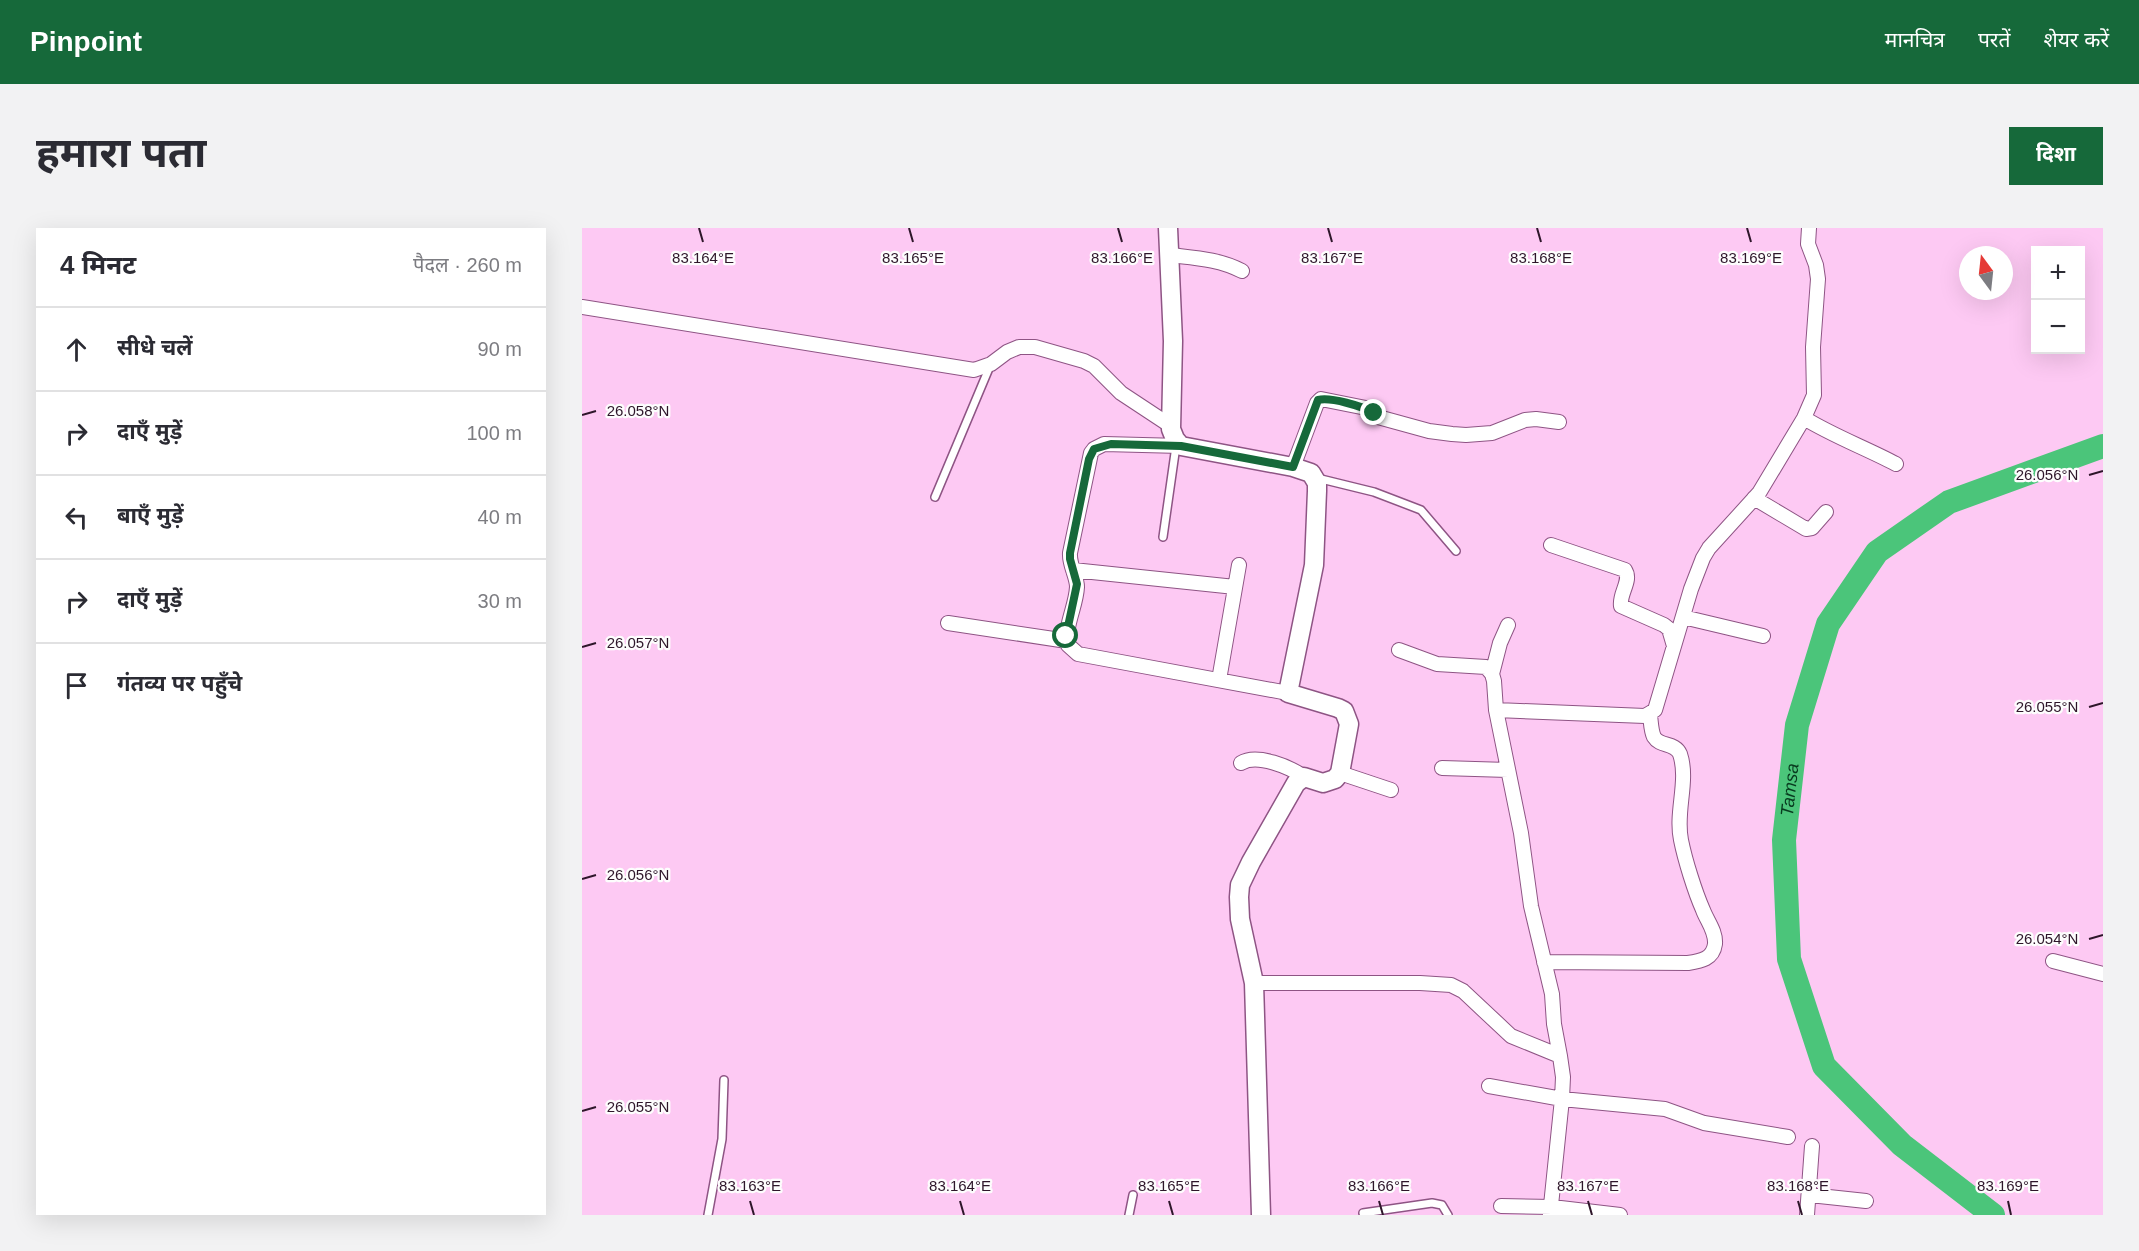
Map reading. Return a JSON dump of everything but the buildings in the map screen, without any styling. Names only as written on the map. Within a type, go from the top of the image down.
[{"type":"street","points":[[1168,228],[1173,341],[1171,426],[1178,446]]},
{"type":"street","points":[[1496,710],[1645,716],[1655,710],[1683,617],[1706,553],[1766,483],[1812,402],[1815,387],[1813,347],[1818,279],[1816,265],[1808,244],[1809,228]]},
{"type":"street","points":[[1170,255],[1212,260],[1242,272]]},
{"type":"street","points":[[582,307],[974,370],[991,364],[1014,349],[1026,346],[1035,347],[1094,366],[1121,393],[1171,426]]},
{"type":"street","points":[[1293,467],[1317,403],[1321,399],[1366,408],[1378,417],[1429,431],[1452,434],[1492,433],[1525,420],[1559,422]]},
{"type":"street","points":[[1804,418],[1896,464]]},
{"type":"street","points":[[1241,763],[1254,759],[1280,764],[1304,777],[1323,783],[1335,779],[1340,773],[1349,724],[1344,711],[1288,693],[1078,654],[1072,650],[1067,641],[1076,590],[1070,553],[1089,459],[1094,449],[1111,444],[1178,446],[1293,467],[1307,471],[1314,478],[1317,491],[1314,565],[1288,693]]},
{"type":"street","points":[[1754,498],[1806,529],[1812,528],[1826,512]]},
{"type":"street","points":[[1551,545],[1625,570],[1628,578],[1620,599],[1621,606],[1664,626],[1670,632],[1674,646]]},
{"type":"street","points":[[1219,680],[1239,565]]},
{"type":"street","points":[[1073,570],[1234,586]]},
{"type":"street","points":[[1683,617],[1763,636]]},
{"type":"street","points":[[948,623],[1067,641]]},
{"type":"street","points":[[1508,625],[1500,643],[1492,674],[1496,710],[1521,832],[1531,906],[1552,994],[1554,1024],[1560,1056],[1562,1098],[1551,1211]]},
{"type":"street","points":[[1399,650],[1437,664],[1486,668],[1492,674]]},
{"type":"street","points":[[1544,962],[1688,963],[1707,959],[1712,953],[1715,945],[1713,930],[1700,902],[1680,834],[1682,777],[1680,754],[1675,748],[1654,738],[1650,715]]},
{"type":"street","points":[[1442,768],[1508,770]]},
{"type":"street","points":[[1340,773],[1391,790]]},
{"type":"street","points":[[1261,1215],[1254,983],[1238,908],[1240,885],[1292,790],[1304,777]]},
{"type":"street","points":[[2053,961],[2103,974]]},
{"type":"street","points":[[1254,983],[1451,985],[1463,992],[1511,1036],[1560,1056]]},
{"type":"street","points":[[1490,1086],[1562,1098],[1665,1109],[1704,1123],[1788,1137]]},
{"type":"street","points":[[1807,1215],[1812,1146]]},
{"type":"street","points":[[1810,1195],[1866,1201]]},
{"type":"street","points":[[1501,1206],[1620,1215]]},
{"type":"lane","points":[[935,497],[991,364]]},
{"type":"lane","points":[[1163,537],[1178,446]]},
{"type":"lane","points":[[1314,478],[1374,492],[1421,510],[1456,551]]},
{"type":"lane","points":[[708,1215],[722,1139],[724,1080]]},
{"type":"lane","points":[[1129,1215],[1133,1196]]},
{"type":"lane","points":[[1363,1213],[1432,1203],[1442,1205],[1448,1215]]},
{"type":"waterway","name":"Tamsa","points":[[1993,1215],[1902,1145],[1824,1066],[1789,959],[1784,840],[1797,725],[1828,624],[1877,552],[1949,502],[2103,446]]},
{"type":"route","points":[[1066,636],[1077,584],[1070,553],[1089,459],[1094,449],[1104,444],[1181,446],[1293,467],[1318,400],[1325,399],[1366,408],[1374,413]]}]
